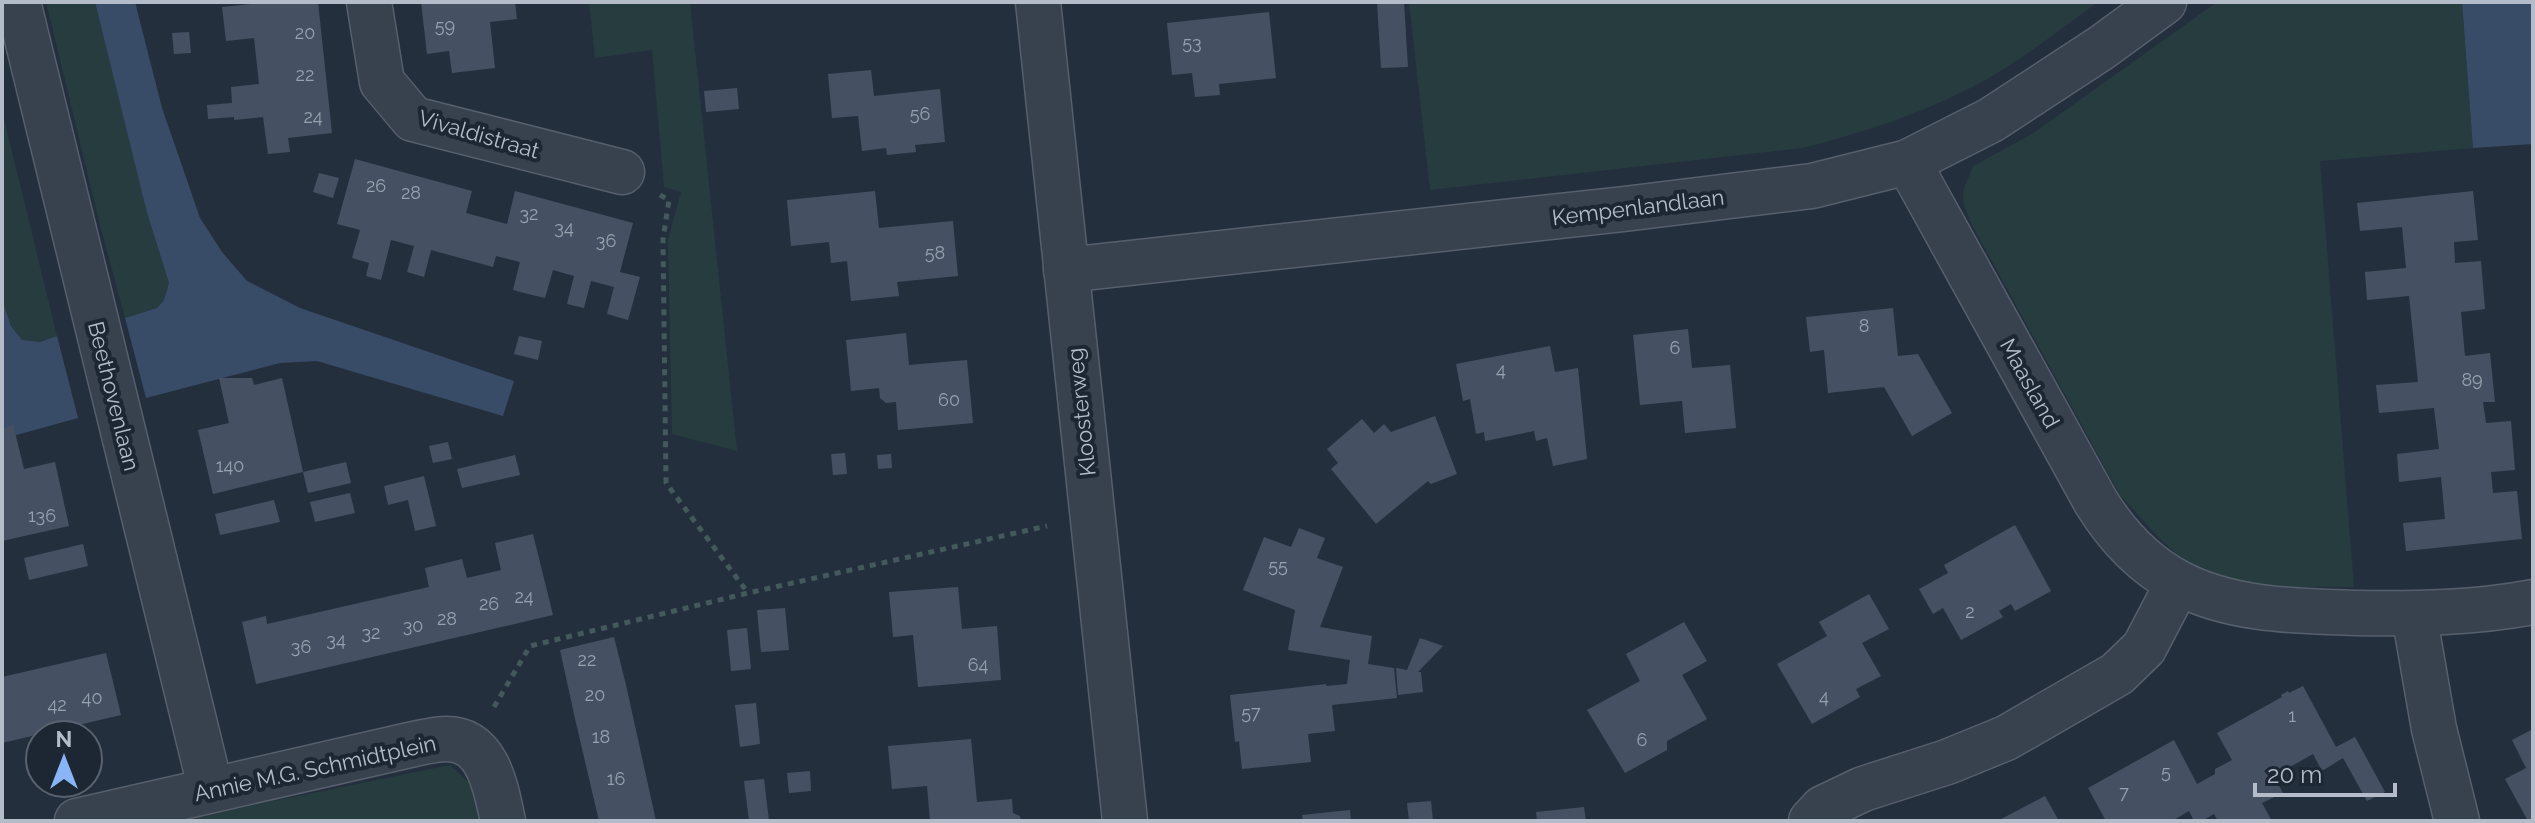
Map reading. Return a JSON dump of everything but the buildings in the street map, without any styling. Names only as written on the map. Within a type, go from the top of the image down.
[{"type":"street","name":"Beethovenlaan","points":[[18,2],[211,790]]},
{"type":"street","name":"Vivaldistraat","points":[[369,2],[382,82],[413,119],[622,172]]},
{"type":"street","name":"Kloosterweg","points":[[1038,2],[1125,821]]},
{"type":"street","name":"Kempenlandlaan","points":[[1066,270],[1812,186],[1908,162],[1991,120],[2101,48],[2164,2]]},
{"type":"street","name":"Maasland","points":[[1908,162],[2110,524],[2132,551],[2178,583],[2263,608],[2414,614],[2533,602]]},
{"type":"street","points":[[1811,821],[1823,808],[1863,789],[1947,762],[2006,738],[2117,674],[2144,648],[2178,583]]},
{"type":"street","points":[[2414,614],[2434,729],[2457,821]]},
{"type":"street","name":"Annie M.G. Schmidtplein","points":[[77,821],[414,744],[449,739],[471,746]]},
{"type":"street","points":[[471,746],[484,758],[496,787],[503,821]]},
{"type":"path","points":[[622,172],[669,200],[663,239],[666,483],[748,593]]},
{"type":"path","points":[[471,746],[530,646],[748,593],[1092,516]]},
{"type":"green space","points":[[46,2],[95,2],[147,213],[169,283],[164,300],[157,308],[125,318],[99,221]]},
{"type":"green space","points":[[589,2],[690,2],[737,451],[672,434],[668,240],[681,192],[664,187],[652,50],[595,58]]},
{"type":"green space","points":[[1409,2],[2098,2],[2031,51],[1978,84],[1902,118],[1823,143],[1803,148],[1430,190]]},
{"type":"green space","points":[[2217,2],[2462,2],[2473,148],[2320,161],[2354,587],[2276,587],[2235,580],[2190,566],[2159,538],[2120,495],[1964,206],[1963,191],[1973,166],[2032,134]]},
{"type":"green space","points":[[2,111],[57,336],[40,342],[22,340],[11,326],[2,299]]},
{"type":"green space","points":[[450,765],[475,788],[483,821],[176,821]]},
{"type":"water","points":[[95,2],[135,2],[162,108],[200,218],[222,252],[247,281],[300,308],[514,381],[503,416],[317,361],[280,363],[146,398],[125,318],[157,308],[164,300],[169,283],[147,213]]},
{"type":"water","points":[[2462,2],[2533,2],[2533,144],[2473,148]]},
{"type":"water","points":[[2,299],[11,326],[22,340],[40,342],[57,336],[78,418],[2,439]]}]
